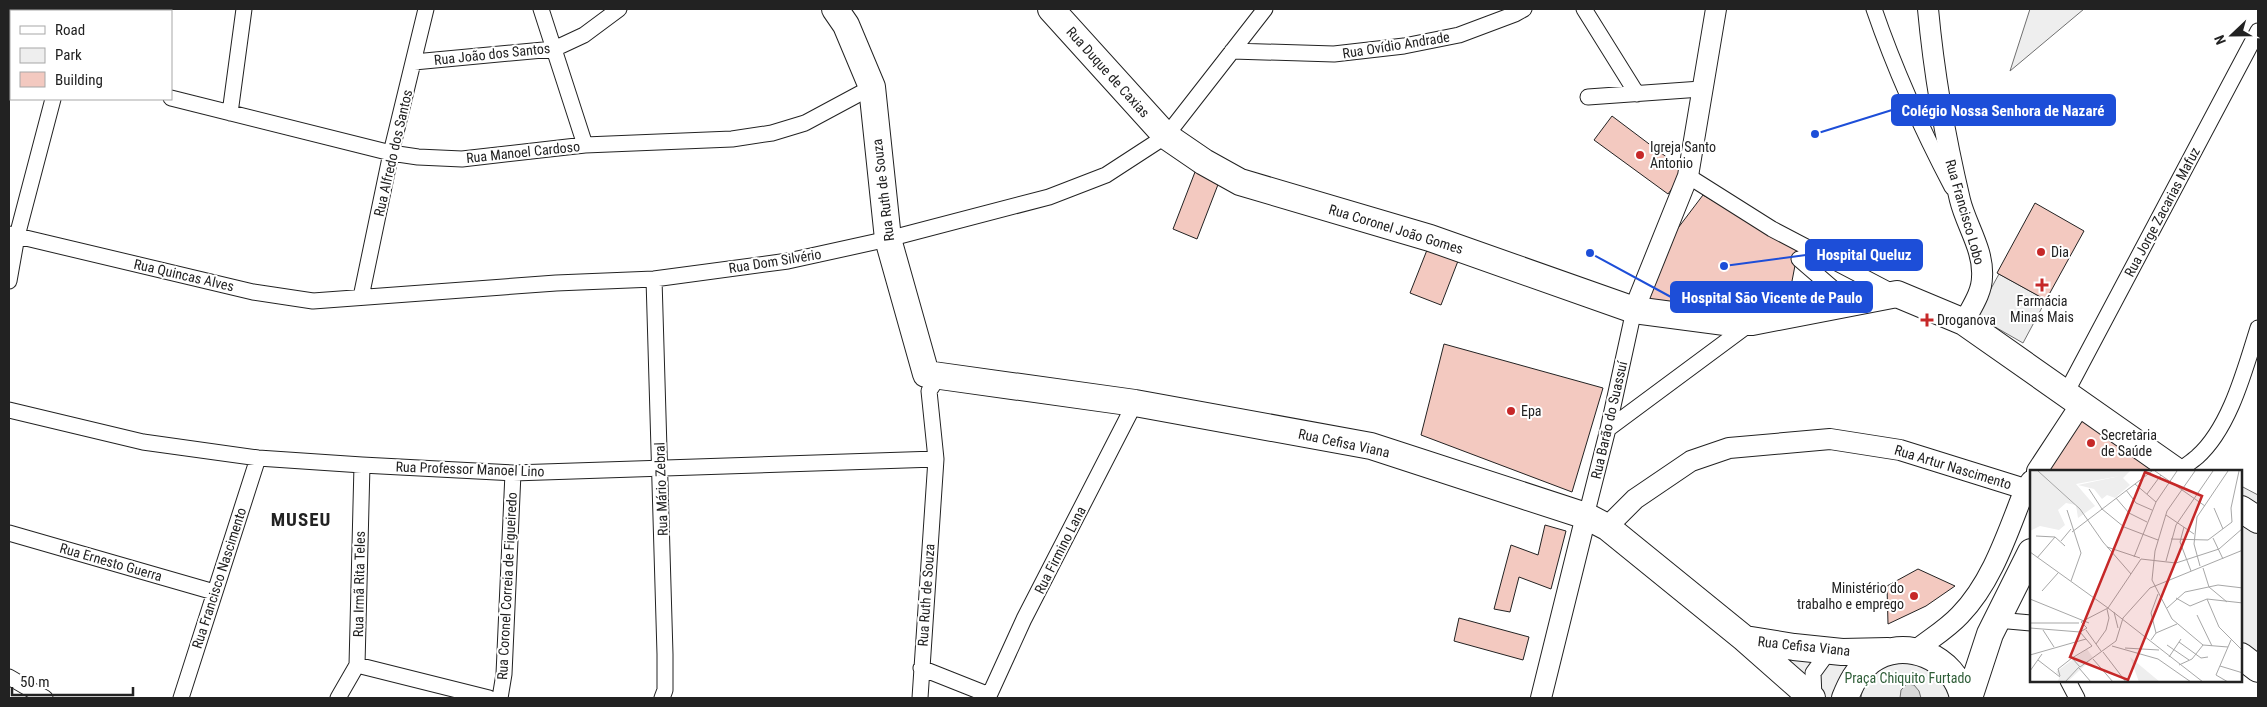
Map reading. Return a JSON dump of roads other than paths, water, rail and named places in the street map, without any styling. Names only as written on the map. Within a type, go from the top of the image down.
[{"type":"highway","name":"Rua Ruth de Souza","points":[[835,9],[846,25],[872,87],[888,239],[933,375]]},
{"type":"highway","name":"Rua Duque de Caxias","points":[[1051,9],[1166,136]]},
{"type":"highway","name":"Rua Coronel João Gomes","points":[[1166,136],[1204,162],[1240,182],[1430,238],[1634,310],[1725,322],[1752,322],[1897,294]]},
{"type":"highway","points":[[1897,294],[1964,322],[2177,470]]},
{"type":"highway","name":"Rua Cefisa Viana","points":[[933,375],[1135,403],[1371,446],[1593,524],[1745,639],[1813,698]]},
{"type":"highway","points":[[2242,510],[2258,520]]},
{"type":"highway","points":[[1970,698],[1990,634],[2030,554]]},
{"type":"highway","name":"Rua Cefisa Viana","points":[[1745,639],[1829,651],[1904,651]]},
{"type":"highway","points":[[1845,698],[1854,677],[1871,660],[1904,651],[1931,656],[1945,666],[1956,679],[1963,698]]},
{"type":"highway","points":[[2242,657],[2258,669]]},
{"type":"street","points":[[230,112],[244,9]]},
{"type":"street","name":"Rua Alfredo dos Santos","points":[[361,297],[391,153],[426,9]]},
{"type":"street","points":[[541,9],[585,145]]},
{"type":"street","name":"Rua João dos Santos","points":[[414,62],[554,49],[584,34],[619,9]]},
{"type":"street","name":"Rua Dom Silvério","points":[[361,297],[556,283],[654,279],[788,261],[888,239],[1049,197],[1106,175],[1166,136],[1265,9]]},
{"type":"street","name":"Rua Ovídio Andrade","points":[[1232,51],[1334,54],[1404,46],[1459,35],[1524,9]]},
{"type":"street","points":[[1584,9],[1637,94]]},
{"type":"street","points":[[1634,310],[1688,176],[1699,120],[1701,89],[1716,9]]},
{"type":"street","points":[[1874,9],[1887,47],[1930,146],[1962,206]]},
{"type":"street","name":"Rua Francisco Lobo","points":[[1928,9],[1933,66],[1949,153],[1962,206],[1980,257],[1982,276],[1979,293],[1964,322]]},
{"type":"street","name":"Rua Jorge Zacarias Mafuz","points":[[2074,399],[2258,31]]},
{"type":"street","name":"Rua Manoel Cardoso","points":[[172,98],[391,153],[418,157],[462,159],[585,145],[732,139],[772,133],[805,123],[872,87]]},
{"type":"street","points":[[1588,97],[1701,89]]},
{"type":"street","points":[[9,280],[13,235],[53,100]]},
{"type":"street","points":[[1688,176],[1772,229],[1897,294]]},
{"type":"street","name":"Rua Quincas Alves","points":[[13,235],[253,292],[313,301],[361,297]]},
{"type":"street","points":[[1799,259],[1851,304]]},
{"type":"street","name":"Rua Mário Zebral","points":[[654,279],[665,654],[662,698]]},
{"type":"street","name":"Rua Barão do Suassuí","points":[[1540,698],[1593,524],[1608,429],[1634,310]]},
{"type":"street","points":[[1608,429],[1752,322]]},
{"type":"street","points":[[2179,470],[2198,456],[2215,436],[2232,403],[2258,328]]},
{"type":"street","name":"Rua Ruth de Souza","points":[[920,698],[936,459],[929,391],[933,375]]},
{"type":"street","points":[[2038,470],[2074,399]]},
{"type":"street","name":"Rua Firmino Lana","points":[[988,696],[1024,620],[1135,403]]},
{"type":"street","name":"Rua Professor Manoel Lino","points":[[9,410],[143,442],[258,458],[512,473],[936,459]]},
{"type":"street","name":"Rua Artur Nascimento","points":[[1593,524],[1635,499],[1691,461],[1729,448],[1830,438],[1900,450],[2028,485]]},
{"type":"street","name":"Rua Francisco Nascimento","points":[[181,698],[258,458]]},
{"type":"street","name":"Rua Irmã Rita Teles","points":[[338,698],[357,665],[362,465]]},
{"type":"street","name":"Rua Coronel Correia de Figueiredo","points":[[500,698],[504,674],[512,473]]},
{"type":"street","points":[[1904,651],[1960,614],[1980,587],[1995,562],[2028,485]]},
{"type":"street","name":"Rua Ernesto Guerra","points":[[9,533],[214,592]]},
{"type":"street","points":[[1997,620],[2030,622]]},
{"type":"street","points":[[1813,698],[1813,673],[1829,651]]},
{"type":"street","points":[[357,665],[489,698]]},
{"type":"street","points":[[921,668],[988,696]]},
{"type":"street","points":[[9,677],[45,698]]},
{"type":"street","points":[[2069,682],[2077,698]]},
{"type":"place","name":"Colégio Nossa Senhora de Nazaré","points":[[1815,134]]},
{"type":"place","name":"Igreja Santo Antonio","points":[[1640,155]]},
{"type":"place","name":"Dia","points":[[2041,252]]},
{"type":"place","name":"Hospital São Vicente de Paulo","points":[[1590,253]]},
{"type":"place","name":"Hospital Queluz","points":[[1724,266]]},
{"type":"place","name":"Farmácia Minas Mais","points":[[2042,285]]},
{"type":"place","name":"Droganova","points":[[1927,320]]},
{"type":"place","name":"Epa","points":[[1511,411]]},
{"type":"place","name":"Secretaria de Saúde","points":[[2091,443]]},
{"type":"place","name":"Ministério do trabalho e emprego","points":[[1914,596]]},
{"type":"district","name":"MUSEU","points":[[301,519]]},
{"type":"park label","name":"Praça Chiquito Furtado","points":[[1908,678]]}]
